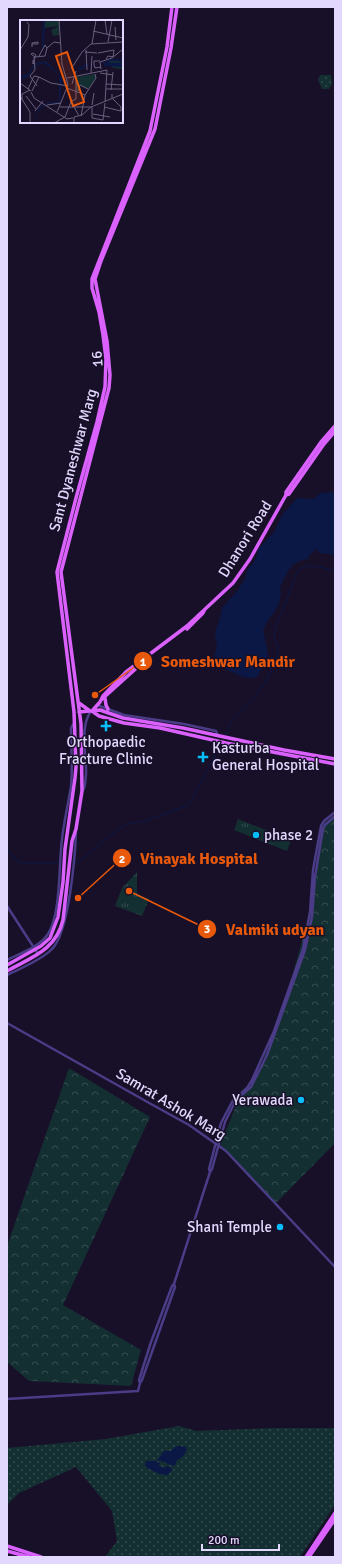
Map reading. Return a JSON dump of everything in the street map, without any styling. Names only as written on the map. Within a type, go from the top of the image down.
[{"type":"main road","points":[[170,36],[172,7]]},
{"type":"main road","points":[[170,36],[176,7]]},
{"type":"main road","name":"16","points":[[79,703],[61,575],[63,554],[109,388],[110,375],[107,341],[93,279],[150,131],[166,62],[170,36]]},
{"type":"main road","name":"Dhanori Road","points":[[91,711],[103,699],[103,696],[136,664],[178,633],[204,611],[237,578],[250,560],[286,496],[286,492],[321,442],[335,426]]},
{"type":"main road","name":"Dhanori Road","points":[[286,496],[335,431]]},
{"type":"main road","name":"Sant Dyaneshwar Marg","points":[[34,947],[46,942],[54,931],[59,912],[63,858],[76,774],[74,712],[57,583],[57,572],[63,554]]},
{"type":"main road","points":[[103,699],[108,709]]},
{"type":"main road","points":[[79,703],[99,716],[124,723],[160,728],[220,742],[335,764]]},
{"type":"main road","points":[[7,971],[39,955],[52,943],[61,929],[71,868],[72,841],[82,791],[79,703]]},
{"type":"main road","points":[[74,712],[100,710],[124,718],[179,727],[220,737],[335,760]]},
{"type":"main road","points":[[227,743],[228,738]]},
{"type":"main road","points":[[7,965],[34,947]]},
{"type":"main road","points":[[307,1557],[335,1513]]},
{"type":"main road","points":[[307,1557],[335,1519]]},
{"type":"main road","points":[[7,1546],[41,1557]]},
{"type":"main road","points":[[7,1551],[29,1557]]},
{"type":"street","points":[[97,705],[124,715],[184,724],[216,731],[220,737]]},
{"type":"street","points":[[82,791],[85,786],[86,768],[85,723],[91,711]]},
{"type":"street","points":[[218,1144],[221,1123],[228,1107],[250,1084],[274,1031],[304,942],[310,912],[313,870],[320,826],[335,812]]},
{"type":"street","points":[[7,1399],[138,1391],[168,1301],[175,1287],[174,1284],[225,1122],[236,1100],[252,1087],[270,1048],[301,962],[309,934],[313,911],[315,877],[323,829],[325,825],[335,816]]},
{"type":"street","points":[[7,975],[39,955],[51,950],[57,943],[67,915],[71,868]]},
{"type":"street","points":[[7,906],[39,955]]},
{"type":"street","points":[[7,960],[34,947]]},
{"type":"street","name":"Samrat Ashok Marg","points":[[7,1023],[151,1104],[218,1144],[235,1159],[270,1199],[335,1266]]},
{"type":"green space","points":[[320,75],[331,75],[332,84],[329,89],[322,89],[318,80]]},
{"type":"green space","points":[[335,814],[335,1143],[275,1204],[220,1146],[242,1090],[247,1087],[249,1088],[263,1065],[264,1056],[277,1031],[310,912],[321,826]]},
{"type":"green space","points":[[238,819],[291,840],[287,851],[234,830]]},
{"type":"green space","points":[[137,872],[137,894],[149,899],[142,916],[115,906],[122,888]]},
{"type":"green space","points":[[69,1068],[150,1117],[63,1305],[141,1350],[131,1386],[29,1381],[7,1362],[7,1246]]},
{"type":"green space","points":[[179,1426],[196,1431],[272,1428],[335,1428],[335,1505],[300,1557],[105,1557],[117,1541],[112,1511],[76,1467],[19,1493],[7,1505],[7,1448],[106,1439]]},
{"type":"water","points":[[335,492],[335,555],[320,553],[315,548],[313,553],[309,555],[308,559],[297,562],[287,573],[280,588],[281,595],[278,605],[263,630],[268,654],[267,661],[256,678],[243,677],[223,668],[218,664],[214,655],[217,643],[215,635],[216,629],[222,608],[238,590],[245,578],[248,568],[252,565],[257,556],[258,549],[274,532],[282,515],[297,498],[313,499],[321,493]]},
{"type":"water","points":[[175,1447],[186,1447],[187,1450],[182,1457],[176,1461],[175,1466],[157,1461],[164,1451],[171,1451]]},
{"type":"water","points":[[146,1461],[155,1461],[160,1463],[159,1466],[165,1468],[166,1466],[171,1467],[172,1470],[168,1475],[159,1474],[145,1466]]},
{"type":"waterway","points":[[225,736],[231,722],[256,695],[268,678],[278,652],[278,647],[274,637],[275,628],[297,572],[310,566],[335,571]]},
{"type":"waterway","points":[[75,862],[80,861],[113,833],[127,824],[145,821],[189,805],[221,744]]},
{"type":"waterway","points":[[7,849],[17,861],[21,863],[60,863]]},
{"type":"place","name":"Someshwar Mandir","points":[[95,695]]},
{"type":"place","name":"Orthopaedic Fracture Clinic","points":[[106,726]]},
{"type":"place","name":"Kasturba General Hospital","points":[[203,757]]},
{"type":"place","name":"phase 2","points":[[256,835]]},
{"type":"place","name":"Valmiki udyan","points":[[129,891]]},
{"type":"place","name":"Vinayak Hospital","points":[[78,898]]},
{"type":"place","name":"Yerawada","points":[[301,1100]]},
{"type":"place","name":"Shani Temple","points":[[280,1227]]}]
